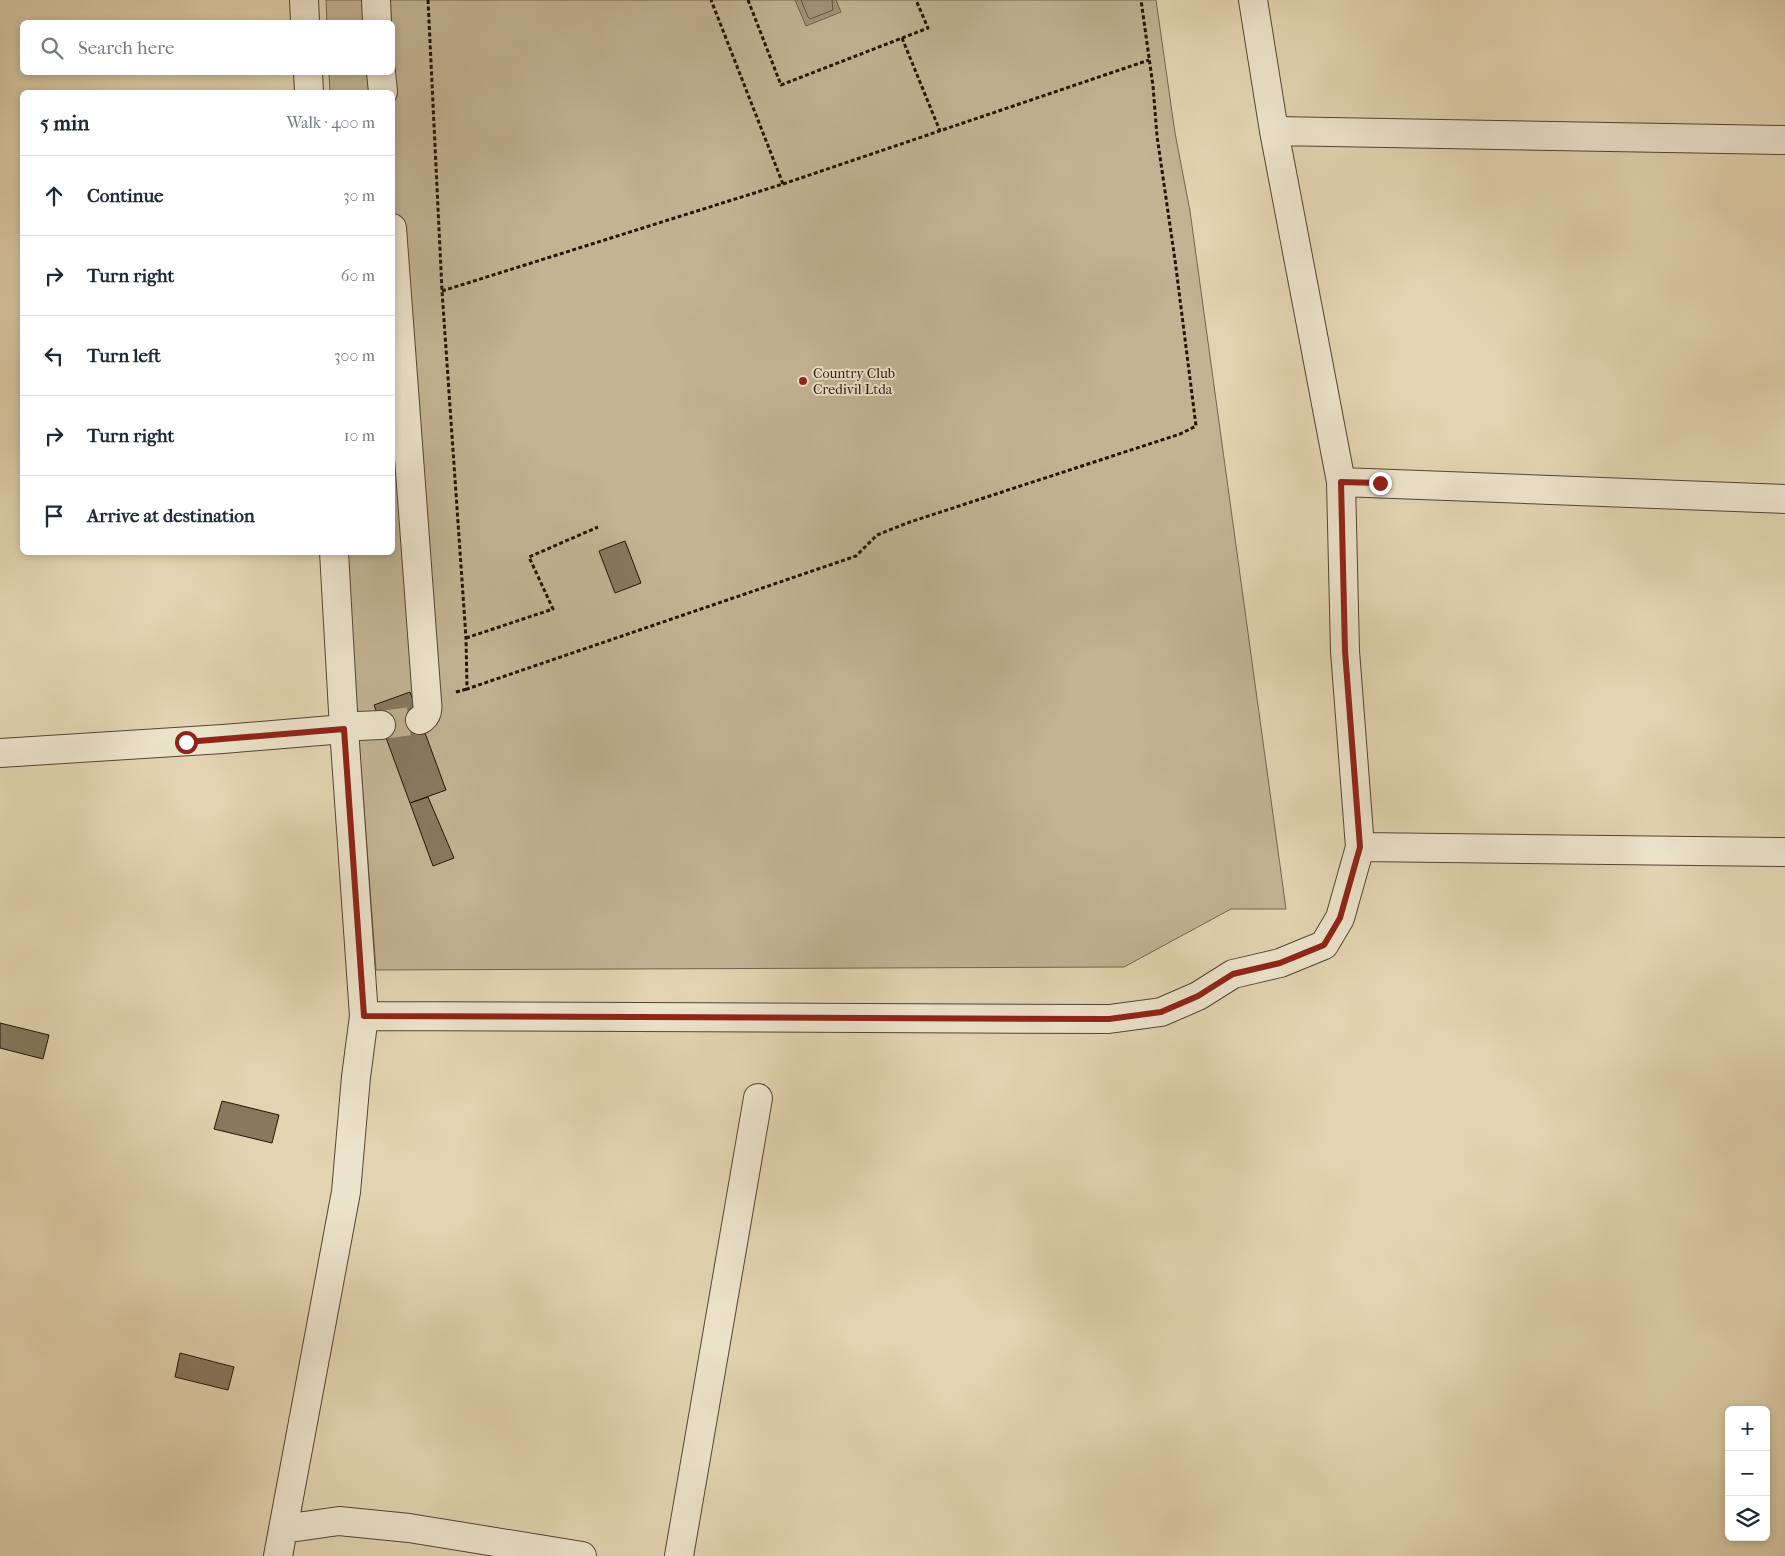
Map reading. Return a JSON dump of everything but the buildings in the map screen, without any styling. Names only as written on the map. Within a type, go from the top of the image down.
[{"type":"street","points":[[304,0],[305,20]]},
{"type":"street","points":[[376,0],[377,20]]},
{"type":"street","points":[[364,1016],[1109,1019],[1161,1012],[1198,996],[1233,974],[1280,963],[1324,945],[1340,918],[1360,847],[1345,651],[1341,482],[1274,131],[1253,0]]},
{"type":"street","points":[[308,75],[309,90]]},
{"type":"street","points":[[381,75],[382,90]]},
{"type":"street","points":[[1274,131],[1785,140]]},
{"type":"street","points":[[395,269],[428,712],[420,720]]},
{"type":"street","points":[[1341,482],[1785,499]]},
{"type":"street","points":[[278,1556],[346,1192],[356,1077],[364,1016],[334,555]]},
{"type":"street","points":[[0,753],[223,739],[382,725]]},
{"type":"street","points":[[1360,847],[1785,852]]},
{"type":"street","points":[[679,1556],[758,1098]]},
{"type":"street","points":[[283,1529],[339,1520],[409,1528],[582,1556]]},
{"type":"path","points":[[428,0],[442,291],[468,689],[856,556],[876,536],[902,525],[1180,434],[1196,426],[1157,136],[1142,0]]},
{"type":"path","points":[[711,0],[783,184]]},
{"type":"path","points":[[748,0],[781,85],[928,28],[916,0]]},
{"type":"path","points":[[902,38],[940,131]]},
{"type":"path","points":[[442,291],[783,184],[1149,60]]},
{"type":"path","points":[[466,638],[553,609],[529,557],[598,527]]},
{"type":"shaded area","name":"Country Club Credivil Ltda","points":[[326,0],[1156,0],[1175,133],[1190,211],[1286,909],[1231,909],[1124,967],[376,970],[353,659],[348,555],[395,555],[395,90],[330,90],[329,75],[395,75],[395,20],[327,20]]},
{"type":"water","points":[[795,0],[836,0],[841,12],[806,26]]},
{"type":"tunnel","points":[[381,725],[420,720]]},
{"type":"place","name":"Country Club Credivil Ltda","points":[[803,381]]},
{"type":"route","points":[[186,742],[344,729],[364,1016],[1109,1019],[1161,1012],[1198,996],[1233,974],[1280,963],[1324,945],[1340,918],[1360,847],[1345,651],[1341,482],[1380,483]]}]
